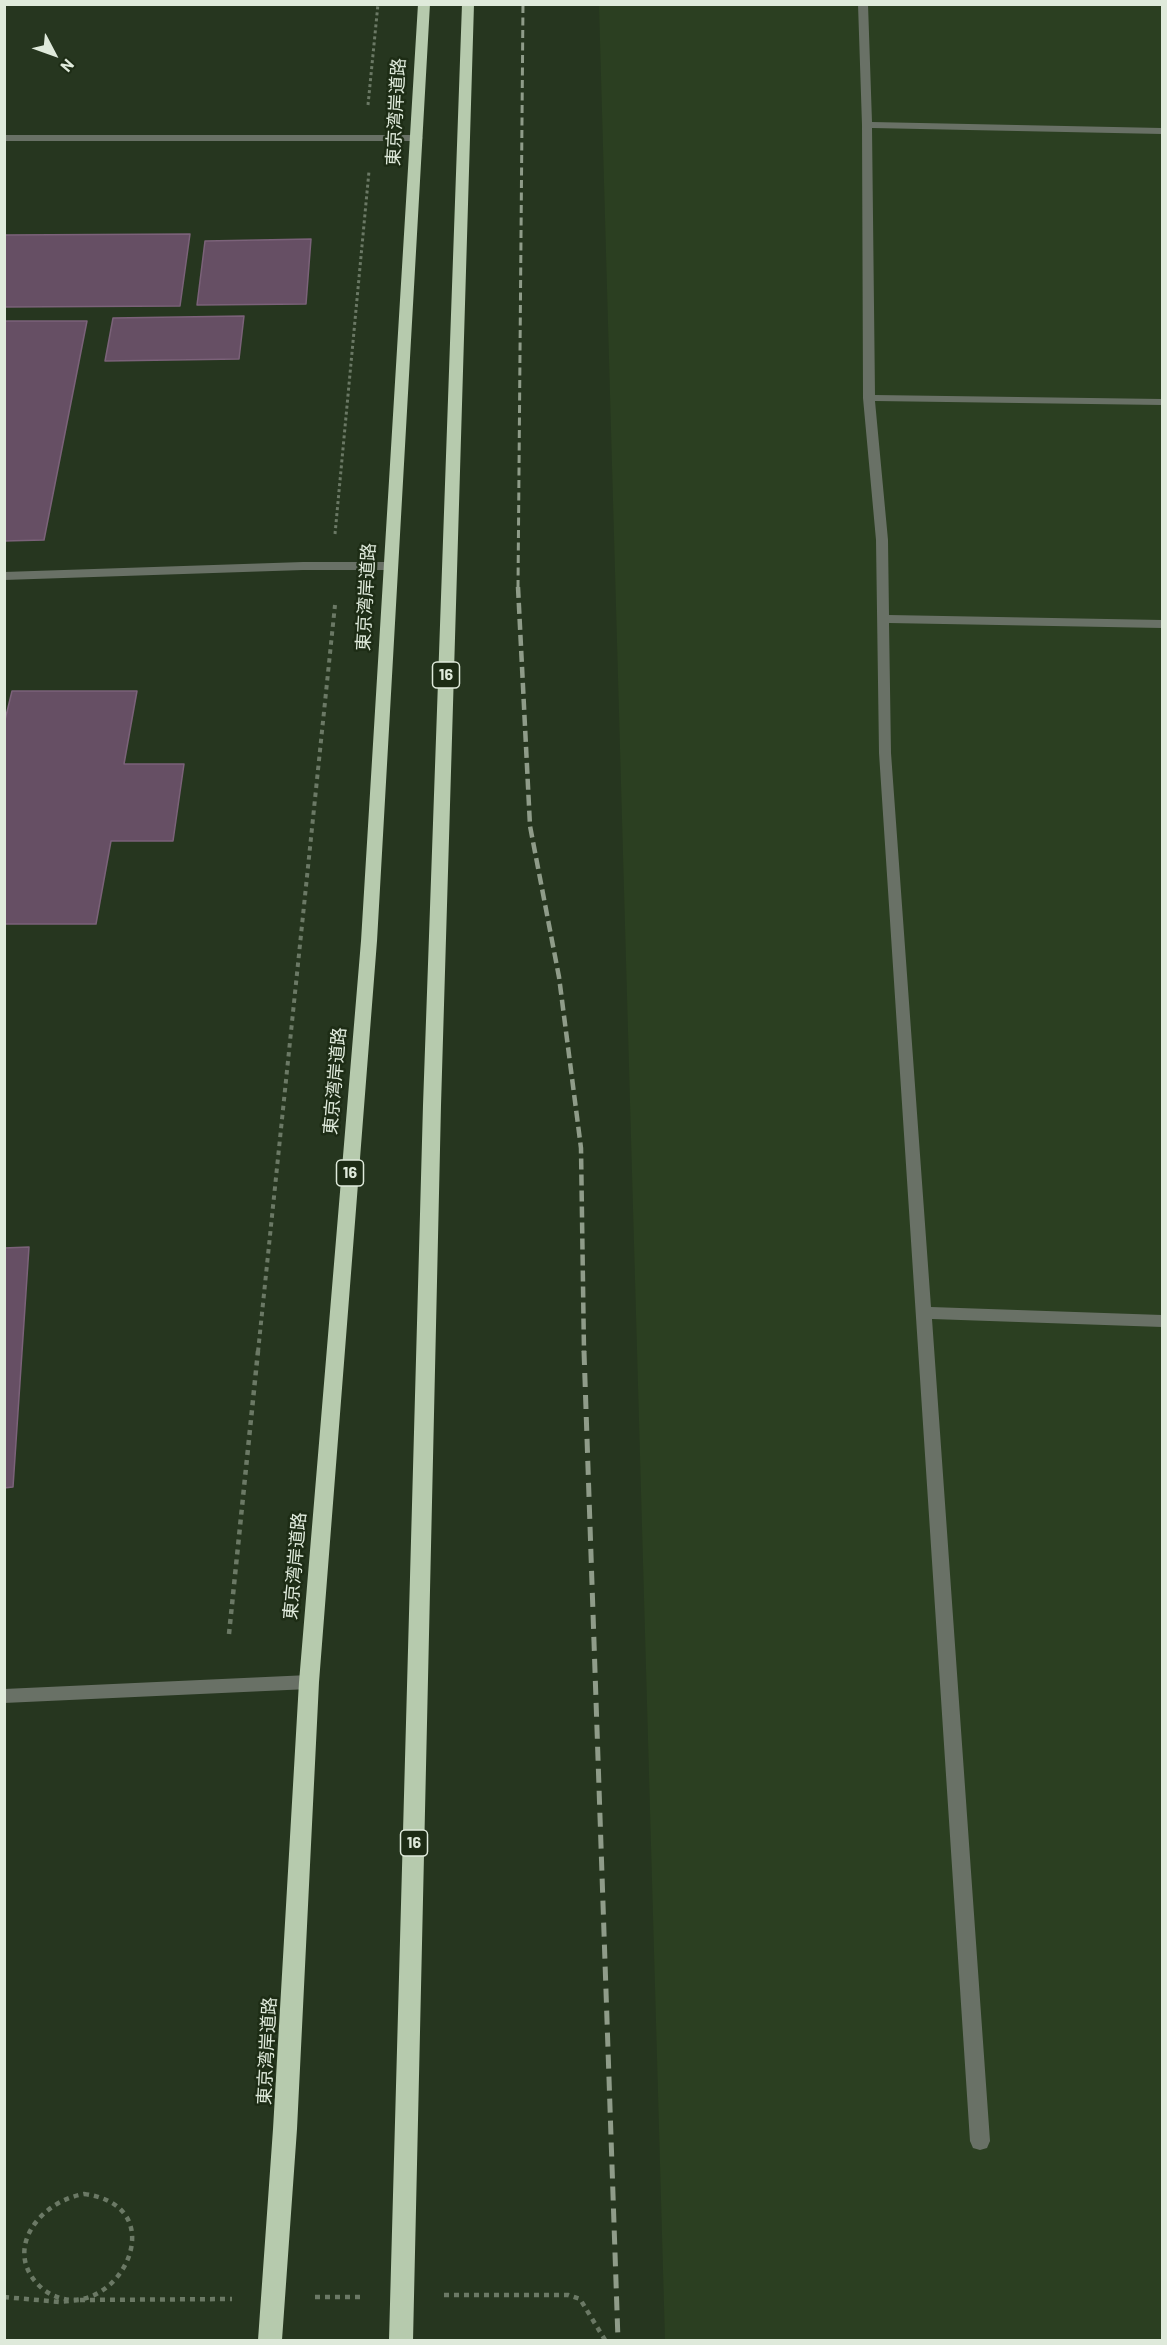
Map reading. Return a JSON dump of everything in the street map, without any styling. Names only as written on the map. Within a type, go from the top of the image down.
[{"type":"highway","name":"東京湾岸道路","points":[[270,2340],[285,2129],[309,1682],[369,941],[418,138],[424,4]]},
{"type":"highway","name":"16","points":[[401,2340],[432,1105],[468,4]]},
{"type":"street","points":[[862,4],[867,125],[869,398],[882,540],[885,753],[980,2141]]},
{"type":"street","points":[[867,125],[1162,131]]},
{"type":"street","points":[[4,138],[418,138]]},
{"type":"street","points":[[869,398],[1162,402]]},
{"type":"street","points":[[4,576],[303,566],[391,566]]},
{"type":"street","points":[[883,619],[1162,624]]},
{"type":"street","points":[[924,1313],[1162,1321]]},
{"type":"street","points":[[4,1696],[309,1682]]},
{"type":"path","points":[[368,110],[378,4]]},
{"type":"path","points":[[334,536],[369,167]]},
{"type":"path","points":[[229,1634],[335,605]]},
{"type":"path","points":[[6,2297],[76,2300],[84,2299],[93,2297],[120,2274],[132,2247],[132,2231],[118,2205],[88,2192],[70,2195],[55,2202],[30,2225],[22,2258],[29,2274],[44,2290],[63,2299],[73,2300],[93,2301],[234,2299]]},
{"type":"path","points":[[435,2295],[568,2295],[580,2299],[605,2340]]},
{"type":"path","points":[[305,2298],[364,2297]]},
{"type":"shaded area","points":[[599,5],[1162,5],[1162,2340],[665,2340]]},
{"type":"building","points":[[190,234],[180,306],[4,307],[4,235]]},
{"type":"building","points":[[311,239],[306,304],[197,305],[205,241]]},
{"type":"building","points":[[244,316],[239,359],[105,361],[113,318]]},
{"type":"building","points":[[4,321],[87,321],[44,540],[4,541]]},
{"type":"building","points":[[12,691],[137,691],[124,764],[184,764],[173,841],[111,841],[96,924],[4,924],[4,724]]},
{"type":"building","points":[[29,1247],[13,1487],[4,1488],[4,1248]]},
{"type":"railway","points":[[518,587],[523,4]]},
{"type":"railway","points":[[518,587],[530,826],[559,977],[581,1148],[584,1352]]},
{"type":"railway","points":[[584,1351],[618,2340]]}]
